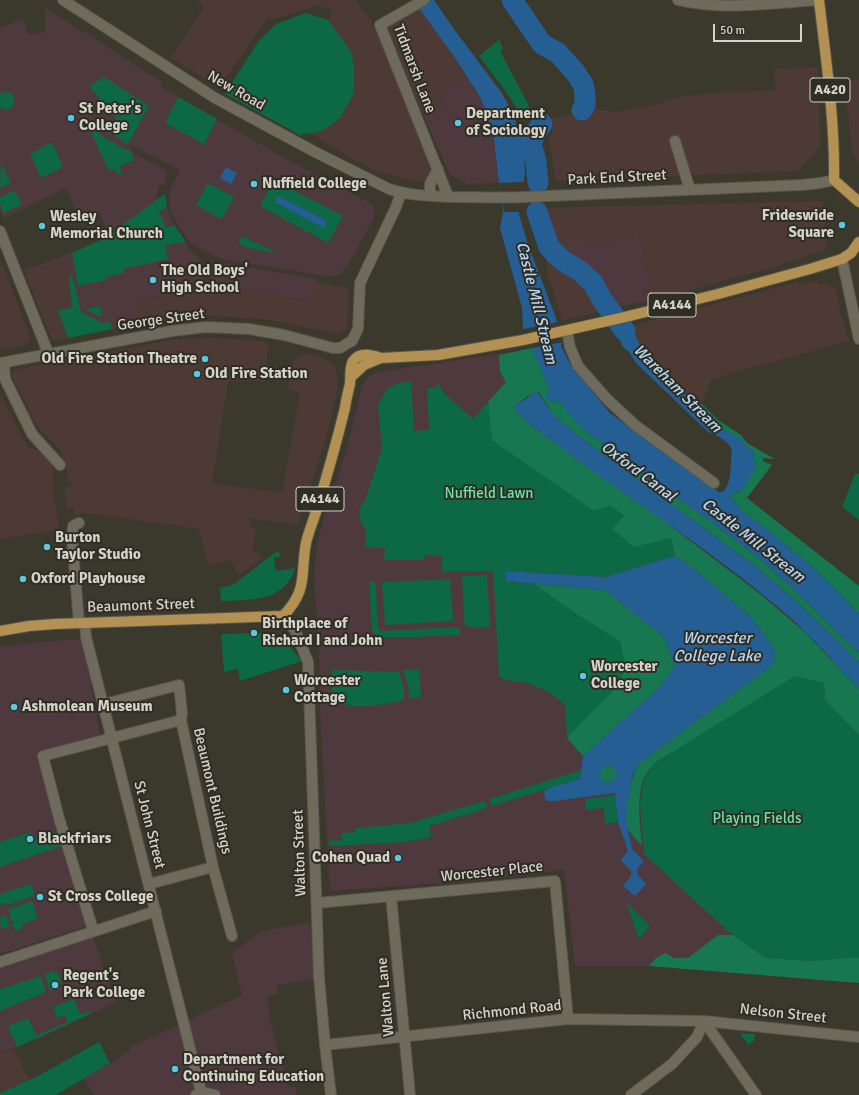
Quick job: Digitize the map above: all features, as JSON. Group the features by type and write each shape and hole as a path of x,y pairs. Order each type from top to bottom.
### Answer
{"main road":[{"name":"A420","path":"819,0 831,103 834,142 834,180"},
{"path":"834,180 859,202"},
{"path":"842,259 851,253 859,242"},
{"name":"A4144","path":"283,616 296,600 303,580 306,542 319,505 340,427 351,377 364,365 382,358 438,355 566,331 696,300 842,259"},
{"name":"Beaumont Street","path":"0,631 29,626 82,623 283,616"}],"street":[{"name":"New Road","path":"64,0 215,98 315,152 389,189 401,193"},
{"path":"678,0 694,4 718,6 745,2 819,0"},
{"name":"Tidmarsh Lane","path":"420,2 380,25 448,196"},
{"path":"675,141 690,190"},
{"path":"430,195 430,184 438,169"},
{"name":"Park End Street","path":"401,193 496,198 802,185 834,180"},
{"name":"George Street","path":"2,363 172,331 206,327 249,330 284,335 332,348 340,348 352,341 358,329 360,284 401,193"},
{"path":"0,231 4,254 49,355"},
{"path":"842,259 859,339"},
{"path":"566,331 570,347 578,366 608,400 635,425 714,483"},
{"path":"2,363 5,379 32,434 60,465"},
{"name":"St John Street","path":"80,523 73,526 72,538 82,623 156,911 186,1034 198,1094"},
{"name":"Walton Street","path":"283,616 295,630 308,662 319,977 324,1045 331,1095"},
{"path":"104,704 178,685 182,706 181,720"},
{"name":"Beaumont Buildings","path":"93,930 59,818 43,756 181,720 214,866 232,936"},
{"path":"149,884 214,866"},
{"name":"Worcester Place","path":"317,903 556,881 568,1019"},
{"name":"Walton Lane","path":"391,896 410,1095"},
{"path":"0,962 93,930 156,911"},
{"name":"Richmond Road","path":"324,1045 568,1019 704,1021"},
{"path":"631,1095 672,1064 697,1037 704,1021"},
{"path":"704,1021 756,1095"},
{"name":"Nelson Street","path":"704,1021 859,1037"},
{"path":"198,1094 215,1095"}],"shaded area":[{"path":"196,0 358,0 357,1 362,9 370,18 437,170 426,182 414,181 377,172 312,134 325,129 350,50 328,20 332,9 317,6 274,19 269,16 219,87 171,58 204,7"},
{"path":"45,8 162,82 161,86 178,97 290,161 372,204 375,216 348,265 339,276 319,275 228,260 216,257 195,246 189,242 170,209 170,190 180,170 129,144 133,153 168,171 164,184 159,186 156,199 165,194 167,208 174,225 191,251 204,263 203,285 138,301 138,316 127,319 128,326 68,338 58,310 72,308 69,274 65,261 25,274 24,270 88,247 108,235 100,213 80,221 66,188 3,219 0,210 0,27 23,19 28,34 45,32"},
{"path":"420,9 453,55 467,78 438,93 443,106 423,114 387,26"},
{"path":"818,67 820,146 798,171 556,181 549,140 553,130 548,120 592,109 618,112 658,104 678,97 726,92 775,90 774,69"},
{"name":"Department of Sociology","path":"467,78 480,97 487,113 494,140 499,183 467,184 450,175 423,114 443,106 438,93"},
{"path":"844,80 859,80 859,164 852,150"},
{"path":"820,201 823,203 827,246 825,250 778,266 646,301 642,289 652,286 639,235 599,245 549,247 562,260 580,271 593,283 609,309 563,321 548,275 538,208"},
{"path":"639,235 652,287 642,289 646,301 609,309 593,283 580,271 562,260 549,247 599,244"},
{"path":"0,261 31,338 27,344 0,350"},
{"path":"65,261 69,274 73,308 58,311 68,338 53,341 25,274"},
{"path":"211,261 317,279 311,302 210,283"},
{"path":"817,280 819,284 825,283 831,287 835,287 841,315 849,341 711,379 702,404 694,404 662,371 640,345 631,326 797,282 803,284"},
{"path":"316,282 348,288 347,329 339,334 271,320 207,315 200,318 128,329 127,319 138,316 138,301 211,283 311,302"},
{"path":"215,338 263,341 268,343 265,381 228,381 212,484 282,492 300,393 290,391 288,386 293,361 300,354 308,354 325,359 334,364 338,378 338,386 327,434 298,525 250,518 249,527 255,528 253,552 259,553 263,558 239,575 230,560 208,566 199,529 96,514 82,513 80,515 76,515 74,513 74,507 66,508 65,487 73,485 70,483 66,465 60,450 37,426 27,410 29,409 11,376 15,370 68,359 73,361 101,353 175,339"},
{"name":"Worcester College","path":"504,353 512,388 525,398 514,407 830,659 859,689 859,983 649,966 575,966 564,870 470,881 330,891 320,712 319,645 314,578 317,544 324,517 347,449 362,385 368,377 377,372"},
{"path":"0,394 28,448 41,452 50,460 53,470 54,501 59,530 0,539"},
{"path":"82,639 91,674 91,686 101,737 41,752 54,818 62,846 90,925 0,954 0,647"},
{"path":"310,922 315,980 277,985 278,993 267,997 271,1024 289,1087 296,1087 297,1095 93,1095 84,1078 130,1051 130,1047 242,995 232,953 261,931"},
{"name":"Regent's Park College","path":"93,937 116,1002 38,1039 2,1053 0,1049 0,968"},
{"path":"0,1049 2,1053 14,1049 29,1080 0,1093"}],"green space":[{"path":"306,13 328,20 350,50 354,65 354,93 340,118 325,129 312,134 304,133 302,136 225,94 258,42 276,24"},
{"path":"499,40 503,49 500,51 532,112 517,109 479,56"},
{"path":"104,77 149,106 128,144 103,129 116,118 89,86"},
{"path":"3,92 11,93 14,96 14,105 9,109 0,107 0,94"},
{"path":"178,97 217,119 204,144 165,123"},
{"path":"92,127 106,139 133,153 132,155 134,160 119,167 122,173 117,175 114,169 109,171 91,132"},
{"path":"52,142 63,167 41,178 30,154"},
{"path":"1,159 2,165 11,183 0,188"},
{"path":"274,180 343,216 328,243 260,206","holes":["278,196 327,221 324,227 275,202"]},
{"path":"208,183 234,197 222,219 196,205"},
{"path":"15,191 22,205 3,213 0,197"},
{"path":"165,194 167,208 159,211 166,228 174,225 186,242 165,245 168,259 123,269 124,273 105,277 106,280 78,286 72,253 101,240"},
{"path":"242,236 279,254 248,248 238,243"},
{"path":"69,274 74,280 81,312 102,323 110,322 112,329 68,338 58,310 72,308"},
{"path":"100,306 102,317 84,309"},
{"path":"532,348 550,389 552,402 559,401 588,433 705,517 760,559 785,581 859,653 859,662 799,604 759,569 572,431 554,416 538,391 525,398 514,407 525,420 540,432 655,514 759,593 805,632 859,689 859,735 825,700 824,683 795,676 653,764 643,780 640,791 639,814 642,846 629,831 626,822 628,796 638,764 772,665 775,656 774,648 750,616 695,570 675,556 671,538 634,547 612,529 624,516 610,505 594,511 492,440 488,402 506,382 500,372 499,355"},
{"name":"Nuffield Lawn","path":"411,381 414,431 429,430 427,388 437,387 437,382 445,394 473,419 506,382 510,411 671,538 675,556 605,577 505,571 506,581 605,590 664,637 583,756 567,738 565,705 550,693 539,687 499,677 493,571 447,571 442,573 442,556 424,555 424,560 384,560 385,548 365,547 366,531 360,520 359,510 365,501 382,448 378,405 386,390 396,384"},
{"path":"694,404 702,404 718,420 741,435 747,443 775,459 763,458 763,461 772,465 747,498 859,586 859,614 810,565 742,511 730,496 733,491 739,492 755,468 753,450 737,441 707,417"},
{"path":"855,474 859,474 859,520 842,507"},
{"path":"279,551 280,557 274,558 276,571 295,568 290,579 283,587 275,593 265,597 221,601 220,588 233,585"},
{"path":"487,575 490,627 466,627 466,622 464,622 462,576"},
{"path":"450,579 453,621 385,625 382,582"},
{"path":"371,581 375,583 376,587 378,628 381,631 459,627 460,635 379,637 373,632 372,628 369,583"},
{"path":"535,584 605,590 664,637 675,666 662,685 583,756 567,738 616,688 626,667 620,641 576,614"},
{"path":"221,634 267,634 286,642 302,661 240,681 238,669 224,672"},
{"path":"419,669 421,697 409,699 408,684 403,670"},
{"path":"333,670 399,672 404,688 404,700 368,706 341,703 332,699 331,674"},
{"name":"Playing Fields","path":"795,675 824,683 825,700 859,735 859,958 813,961 765,958 729,932 644,854 640,803 643,782 653,764"},
{"path":"608,765 614,768 617,774 614,780 608,783 602,780 599,774 602,768"},
{"path":"581,770 580,779 492,806 489,799"},
{"path":"615,795 618,822 605,824 604,808 586,810 585,799"},
{"path":"485,801 487,808 429,826 431,837 405,842 331,846 327,841 342,840 342,833 355,832 355,828 409,823"},
{"name":"Blackfriars","path":"58,831 62,846 0,867 0,842 31,832 34,839"},
{"path":"31,884 35,896 7,905 6,903 0,905 0,894"},
{"path":"32,901 38,918 22,924 23,928 15,931 8,909"},
{"path":"626,902 650,926 639,939"},
{"path":"6,915 10,926 1,929 0,917"},
{"path":"718,935 733,935 765,958 813,961 859,958 859,983 649,966 656,958 665,953 674,958 688,958"},
{"path":"53,971 58,973 61,983 59,987 50,991 45,974"},
{"path":"41,976 46,992 0,1011 0,989"},
{"path":"74,999 80,1014 89,1011 90,1014 17,1047 8,1026 28,1018 36,1035 68,1022 65,1015 57,1018 53,1007"},
{"path":"740,1033 755,1034 754,1041 748,1045"},
{"path":"99,1042 110,1063 56,1095 0,1095 0,1093 38,1076"}],"water":[{"name":"Castle Mill Stream","path":"412,0 434,0 501,92 513,113 524,153 525,173 519,214 528,245 555,315 563,341 561,346 570,364 610,413 719,492 723,492 730,477 731,448 721,438 708,432 636,363 629,352 622,346 618,333 601,311 619,307 634,330 640,345 662,371 714,424 741,439 746,446 753,450 755,468 742,491 733,491 730,496 742,511 810,565 859,614 859,653 785,581 760,559 705,517 588,433 573,419 559,401 552,402 548,400 546,395 550,389 523,329 522,308 500,228 503,212 494,140 487,113 480,97 453,55"},
{"path":"226,167 237,173 231,184 220,178"},
{"path":"278,196 327,221 324,228 275,202"},
{"name":"Oxford Canal","path":"537,391 554,416 572,431 759,569 799,604 859,662 859,689 794,621 762,594 695,543 592,471 525,420 514,407"},
{"name":"Worcester College Lake","path":"675,556 695,570 750,616 774,648 775,656 772,665 638,764 632,776 626,820 632,849 644,861 637,869 638,875 646,884 635,896 623,886 631,876 631,870 621,861 628,850 618,822 615,793 548,801 545,799 544,791 552,787 580,779 583,756 662,685 675,666 664,637 605,590 506,581 505,571 605,577","holes":["609,765 614,768 617,774 614,780 608,783 602,780 599,775 603,767"]}],"pier":[{"path":"524,180 526,180 526,182 522,212 504,212 499,183 524,182"},
{"path":"619,307 632,327 617,331 601,311"},
{"path":"559,322 564,342 532,348 523,329"}],"waterway":[{"name":"Wareham Stream","path":"512,0 542,44 558,53 575,72 583,84 585,105 582,110"},
{"name":"Wareham Stream","path":"512,149 531,143 542,124"},
{"name":"Wareham Stream","path":"531,143 536,162 538,183"},
{"name":"Wareham Stream","path":"537,212 549,247 562,260 580,271 593,283 603,301 625,331"}],"place":[{"name":"St Peter's College","path":"71,118"},
{"name":"Department of Sociology","path":"458,123"},
{"name":"Nuffield College","path":"254,184"},
{"name":"Frideswide Square","path":"842,225"},
{"name":"Wesley Memorial Church","path":"42,226"},
{"name":"The Old Boys' High School","path":"153,280"},
{"name":"Old Fire Station Theatre","path":"205,359"},
{"name":"Old Fire Station","path":"197,374"},
{"name":"Burton Taylor Studio","path":"47,547"},
{"name":"Oxford Playhouse","path":"23,579"},
{"name":"Birthplace of Richard I and John","path":"254,633"},
{"name":"Worcester College","path":"583,676"},
{"name":"Worcester Cottage","path":"286,690"},
{"name":"Ashmolean Museum","path":"14,707"},
{"name":"Blackfriars","path":"30,839"},
{"name":"Cohen Quad","path":"398,858"},
{"name":"St Cross College","path":"40,897"},
{"name":"Regent's Park College","path":"55,985"},
{"name":"Department for Continuing Education","path":"175,1069"}]}
